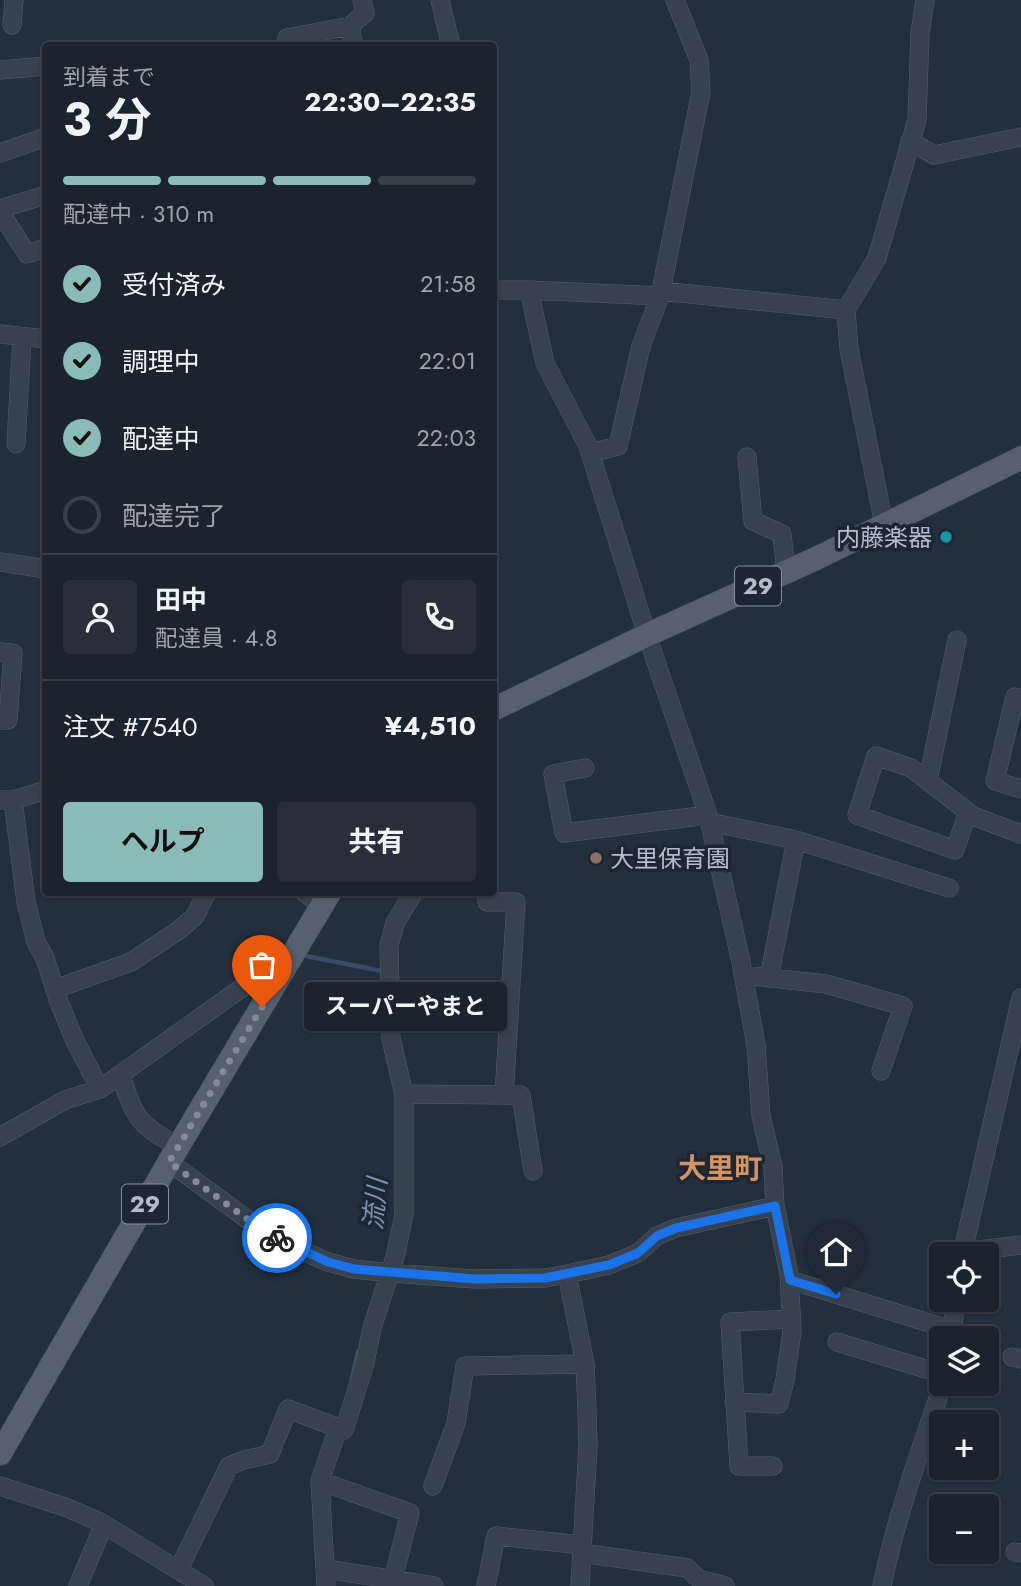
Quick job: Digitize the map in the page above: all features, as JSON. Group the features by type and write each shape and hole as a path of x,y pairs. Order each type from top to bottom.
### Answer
{"main road":[{"name":"29","path":"497,708 647,635 786,573 1021,458"},
{"name":"29","path":"0,1454 295,951 317,898"}],"street":[{"path":"12,25 14,0"},
{"path":"288,42 287,38 350,26 365,13 362,0"},
{"path":"440,0 450,42"},
{"path":"590,453 618,446 641,346 661,294 701,92 699,60 675,0"},
{"path":"884,524 849,349 846,310 877,258 917,120 920,33 925,0"},
{"path":"350,26 353,42"},
{"path":"1,69 42,66"},
{"path":"910,141 934,155 1021,137"},
{"path":"0,153 42,138"},
{"path":"42,196 0,211 27,254 42,249"},
{"path":"497,290 661,294 846,310"},
{"path":"529,290 545,363 590,453 708,818 756,1045 761,1116 773,1167 775,1206 790,1280 791,1318 785,1380 779,1404 734,1402"},
{"path":"0,334 42,340"},
{"path":"16,444 22,337"},
{"path":"747,457 753,521 782,534 786,573"},
{"path":"0,562 42,568"},
{"path":"928,780 957,640"},
{"path":"0,652 13,653 8,720 0,720"},
{"path":"1021,699 1015,697 995,781 1021,789"},
{"path":"968,812 955,850 856,815 876,756 911,768 968,812 1021,834"},
{"path":"585,768 553,774 564,833 708,818 796,840 949,888"},
{"path":"42,791 6,800 36,942 45,958 75,1041 100,1089"},
{"path":"769,978 796,840"},
{"path":"55,989 131,961 179,930 195,916 205,896"},
{"path":"179,1569 229,1466 270,1454 288,1409 344,1430 364,1367 372,1328 391,1273 404,1215 404,1094 391,1039 389,946 395,923 412,896"},
{"path":"487,896 487,902 516,902 505,1095"},
{"path":"0,1137 65,1100 100,1089 121,1076 295,951"},
{"path":"743,975 826,984 903,1006 881,1071"},
{"path":"965,1242 1021,998"},
{"path":"121,1076 139,1121 265,1232 294,1247 354,1269 475,1279 545,1278 609,1265 638,1253 657,1236 676,1228 775,1206"},
{"path":"404,1094 521,1095 533,1171"},
{"path":"999,1248 1021,1245"},
{"path":"567,1274 585,1364 588,1445 580,1586"},
{"path":"790,1280 929,1326"},
{"path":"773,1466 738,1466 730,1322 791,1318"},
{"path":"837,1342 929,1370"},
{"path":"433,1486 456,1423 465,1366 585,1364"},
{"path":"882,1586 891,1539 939,1396"},
{"path":"338,1428 320,1481 326,1578 393,1580 433,1586"},
{"path":"320,1481 410,1513 393,1580"},
{"path":"0,1486 65,1507 104,1524 204,1586"},
{"path":"78,1586 104,1524"},
{"path":"486,1586 496,1536 582,1549 725,1586"}],"waterway":[{"name":"流川","path":"301,955 382,973"},
{"name":"流川","path":"352,1378 358,1352"}],"way so far":[{"path":"262,1007 169,1162 277,1238"}],"place":[{"name":"内藤楽器","path":"946,537"},
{"name":"大里保育園","path":"596,858"},
{"name":"スーパーやまと","path":"262,1007"}],"district":[{"name":"大里町","path":"720,1168"}],"route":[{"path":"277,1238 328,1262 354,1269 475,1279 545,1278 609,1265 638,1253 657,1236 676,1228 775,1206 790,1280 836,1294"}]}
